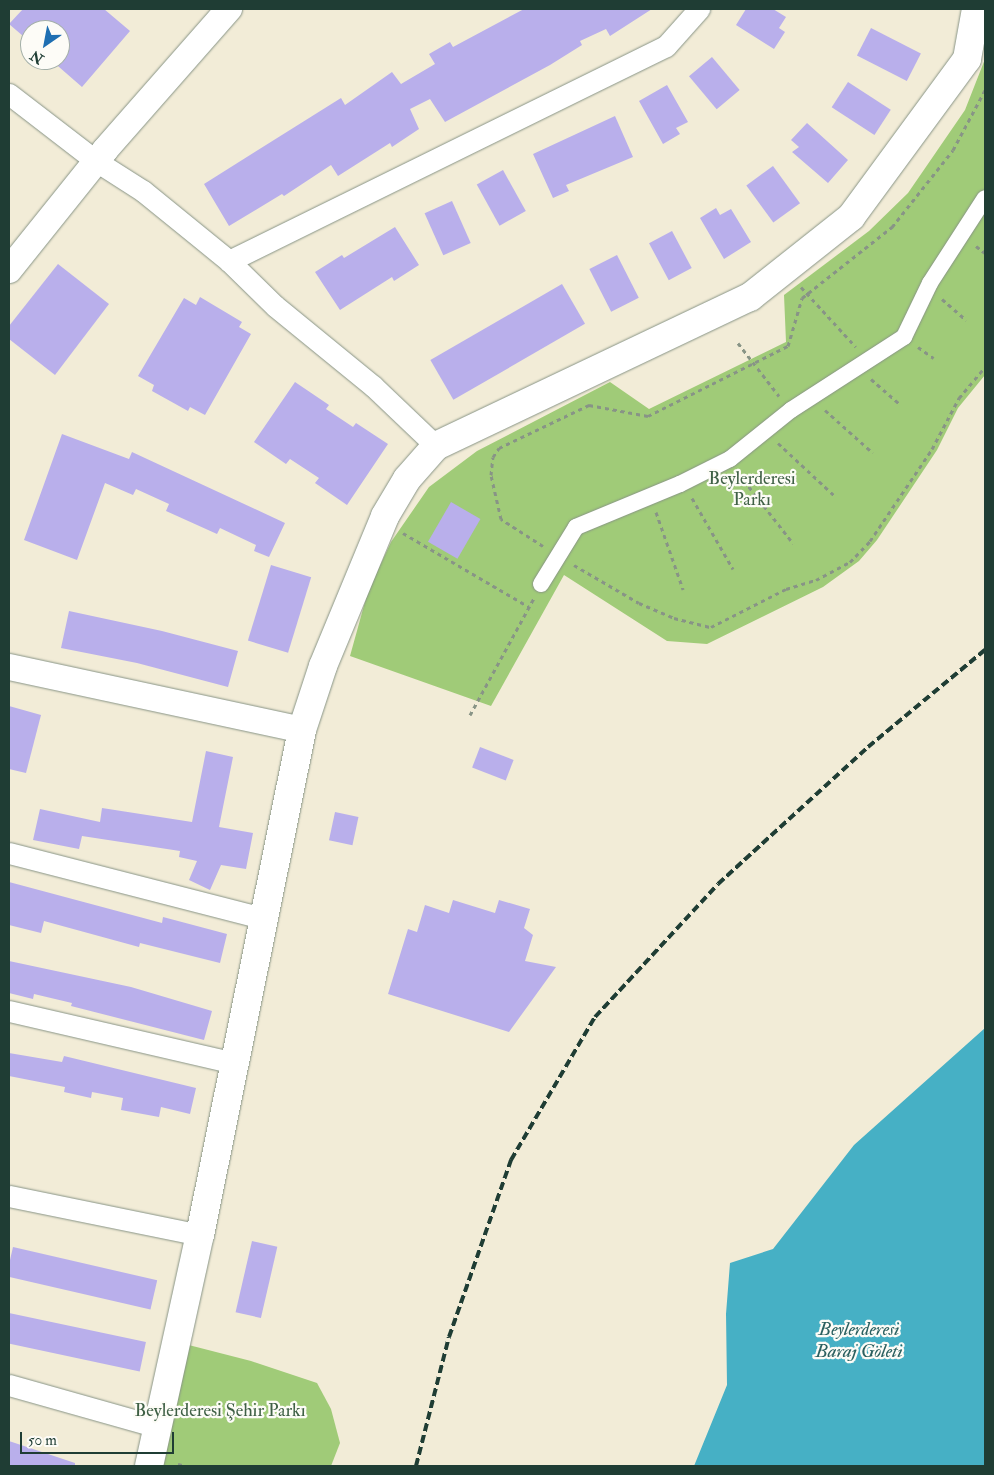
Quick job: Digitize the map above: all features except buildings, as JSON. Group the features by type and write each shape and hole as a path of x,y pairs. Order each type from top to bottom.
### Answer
{"main road":[{"path":"149,1466 200,1235 302,730 324,666 383,522 407,479 436,446 750,297 851,217 966,59 976,9"}],"street":[{"path":"9,270 96,161 229,9"},
{"path":"230,261 666,46 699,9"},
{"path":"9,94 96,161 143,191 230,261 275,306 373,386 436,446"},
{"path":"541,584 576,527 682,483 728,460 791,410 904,337 928,287 985,198"},
{"path":"9,667 302,730"},
{"path":"9,853 263,918"},
{"path":"9,1011 234,1063"},
{"path":"9,1196 200,1235"},
{"path":"9,1385 158,1426"}],"path":[{"path":"780,273 798,284 831,317 862,364 899,403"},
{"path":"928,287 966,320"},
{"path":"738,343 791,410"},
{"path":"810,397 873,453"},
{"path":"764,431 836,497"},
{"path":"728,460 793,543"},
{"path":"682,483 707,521 732,569"},
{"path":"650,496 683,589"},
{"path":"383,522 529,607"},
{"path":"470,714 541,584"},
{"path":"178,1464 186,1466"}],"green space":[{"name":"Beylerderesi Parkı","path":"985,59 985,375 958,408 937,450 877,540 859,561 823,587 707,644 667,641 564,575 491,706 350,656 368,591 391,542 429,487 477,451 610,382 649,409 786,342 784,295 869,231 908,193 965,110"},
{"name":"Beylerderesi Şehir Parkı","path":"177,1342 251,1361 317,1383 331,1409 340,1443 331,1466 149,1466"}],"water":[{"name":"Beylerderesi Baraj Göleti","path":"985,1028 985,1466 694,1466 727,1385 726,1314 730,1263 773,1249 854,1145"}],"railway":[{"path":"416,1466 449,1337 511,1160 595,1017 718,884 868,747 985,650"}]}
